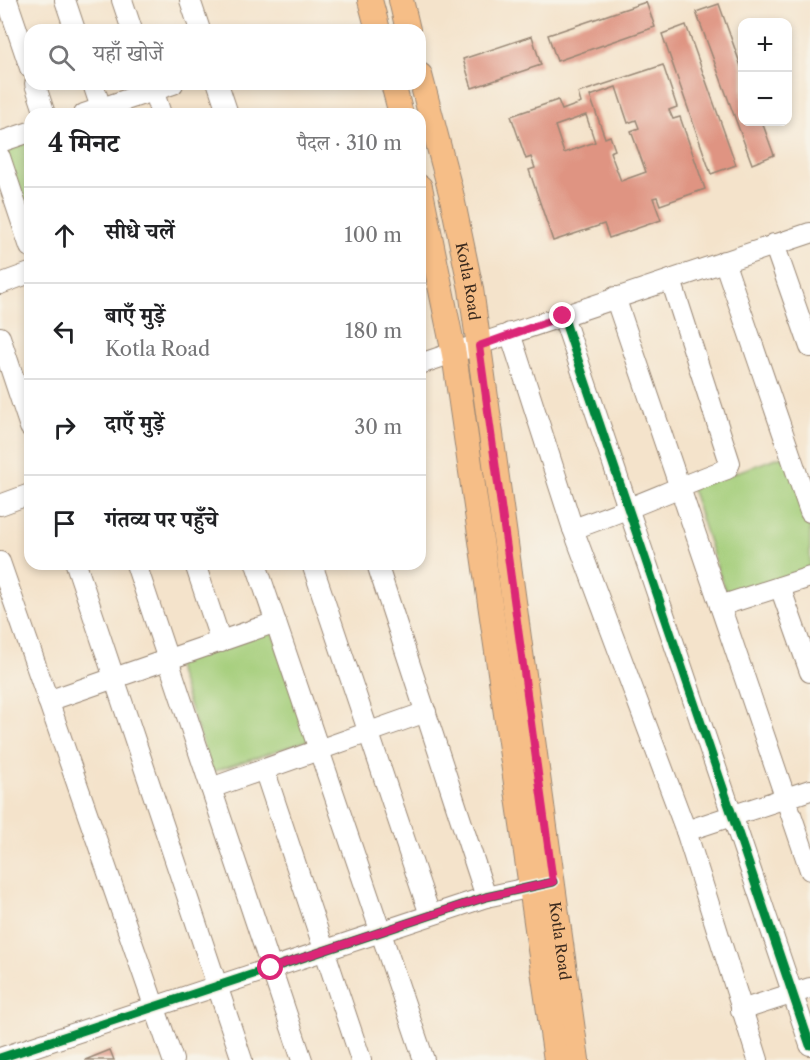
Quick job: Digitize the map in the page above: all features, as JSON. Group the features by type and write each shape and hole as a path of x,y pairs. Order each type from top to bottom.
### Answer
{"main road":[{"path":"370,0 376,24"},
{"path":"400,0 406,24"},
{"path":"395,90 399,108"},
{"name":"Kotla Road","path":"424,90 451,193 479,346 543,885 556,1060"},
{"name":"Kotla Road","path":"426,216 454,354 543,885 577,1060"}],"street":[{"path":"7,0 24,50"},
{"path":"64,0 73,24"},
{"path":"122,0 130,24"},
{"path":"190,0 198,24"},
{"path":"37,90 43,108"},
{"path":"94,90 96,108"},
{"path":"105,108 147,90"},
{"path":"153,90 159,108"},
{"path":"220,90 226,108"},
{"path":"0,142 24,134"},
{"path":"0,157 24,229"},
{"path":"426,362 810,233"},
{"path":"774,244 810,347"},
{"path":"724,261 810,512"},
{"path":"0,284 24,275"},
{"path":"573,529 629,510 678,487 727,469 731,460 671,280"},
{"path":"615,297 810,870"},
{"path":"563,316 730,817 802,991 810,1046"},
{"path":"510,333 573,529 686,831 758,1060"},
{"path":"0,337 24,409"},
{"path":"0,504 24,496"},
{"path":"0,562 7,603 48,701 173,1060"},
{"path":"78,570 242,1060"},
{"path":"138,570 302,1060"},
{"path":"197,570 221,642"},
{"path":"258,570 424,1060"},
{"path":"314,570 430,915"},
{"path":"379,570 486,897"},
{"path":"720,606 810,577"},
{"path":"780,587 810,672"},
{"path":"48,701 276,622"},
{"path":"211,788 426,712"},
{"path":"264,769 361,1060"},
{"path":"686,831 810,790"},
{"path":"0,1058 486,897 543,885"},
{"path":"741,1010 802,991"}],"green space":[{"path":"24,142 24,215 2,150"},
{"path":"788,454 810,521 810,569 727,597 691,488"},
{"path":"272,629 309,740 212,772 175,663"}],"building":[{"path":"646,2 655,27 557,61 548,35"},
{"path":"719,4 738,58 738,126 696,12"},
{"path":"686,25 736,165 711,174 662,34"},
{"path":"532,36 541,65 472,88 463,59"},
{"path":"663,65 677,107 669,110 673,119 680,117 705,189 660,205 657,197 653,198 661,220 609,238 604,224 553,241 529,170 535,168 531,157 526,159 511,116 558,100 562,110 581,103 578,93","holes":["616,87 628,123 636,120 639,128 631,131 646,172 621,181 610,152 615,150 610,136 605,138 590,96","586,115 595,142 564,153 555,126"]},
{"path":"738,126 763,126 774,155 752,164"},
{"path":"110,1050 114,1060 85,1060"}],"cycle path":[{"path":"563,316 810,1045"},
{"path":"0,1058 486,897 553,882"}],"route":[{"path":"271,968 486,897 553,882 479,346 510,333 563,316"}]}
